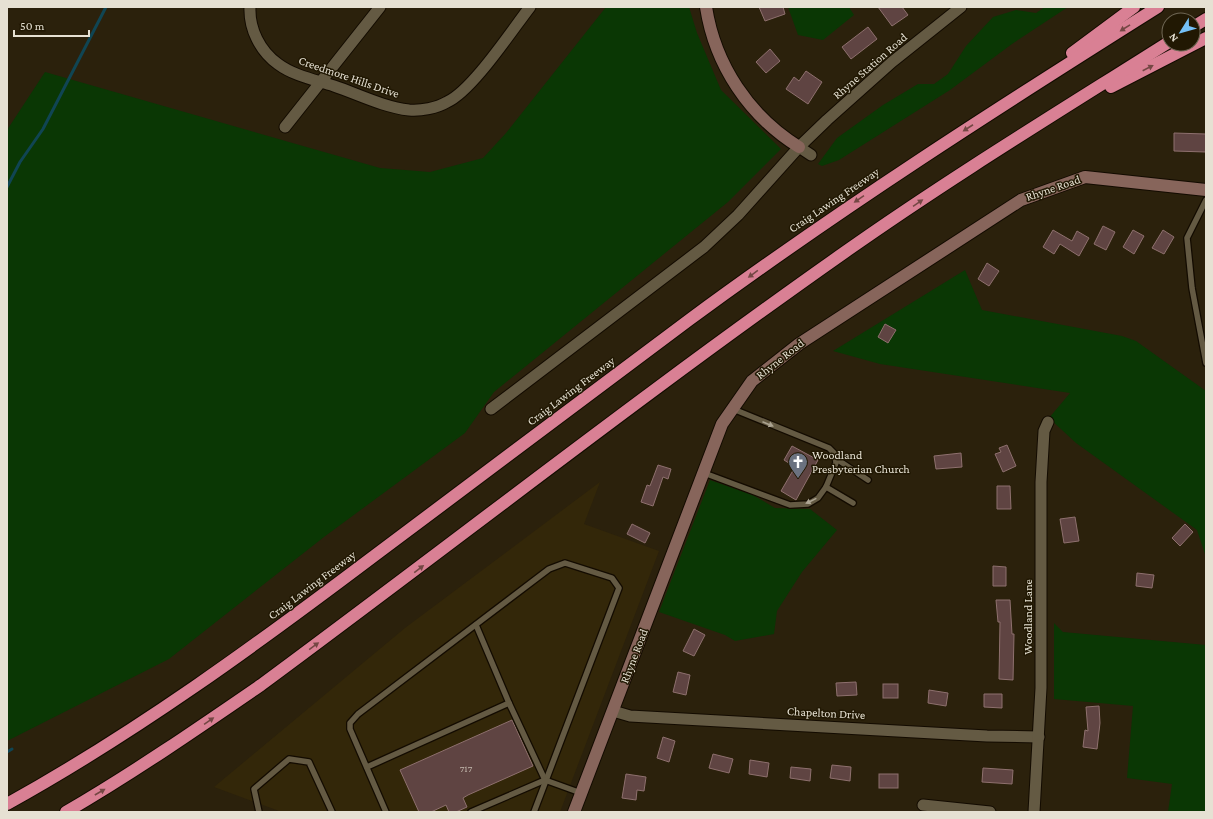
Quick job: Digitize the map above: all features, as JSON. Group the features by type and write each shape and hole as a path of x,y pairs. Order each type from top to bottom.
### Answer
{"highway":[{"path":"988,114 1134,7"},
{"name":"Craig Lawing Freeway","path":"7,804 92,755 229,664 760,269 861,198 988,114 1158,7"},
{"path":"1039,124 1206,38"},
{"path":"66,812 172,746 261,685 776,301 849,249 1039,124 1161,47"}],"street":[{"name":"Creedmore Hills Drive","path":"250,7 252,29 268,56 279,65 295,74 393,107 410,110 427,109 447,103 460,94 488,62 530,7"},
{"path":"285,127 380,7"},
{"path":"706,7 714,40 736,85 764,120 811,155"},
{"name":"Rhyne Station Road","path":"491,409 704,247 738,215 799,147 892,62 961,7"},
{"name":"Rhyne Road","path":"574,812 722,424 752,381 799,344 1020,200 1085,177 1206,190"},
{"name":"Woodland Lane","path":"1034,812 1041,680 1042,482 1044,431 1048,422"},
{"name":"Chapelton Drive","path":"613,711 630,716 987,736 1039,737"},
{"path":"922,804 990,812"}],"lane":[{"path":"1206,200 1187,238 1192,288 1206,363"},
{"path":"703,473 790,506 808,504 818,498 826,487 834,469 835,458 835,454 829,448 732,409"},
{"path":"835,458 868,480"},
{"path":"826,487 853,503"},
{"path":"386,812 350,729 350,723 358,714 556,565 565,563 612,578 617,582 620,588 545,780 534,812"},
{"path":"476,625 508,703 545,780"},
{"path":"367,767 508,703"},
{"path":"258,812 254,789 289,759 309,762 332,812"},
{"path":"471,812 545,780 581,793"}],"shaded area":[{"path":"600,482 584,524 659,551 560,812 282,812 214,787 405,628"}],"green space":[{"path":"606,7 689,7 697,33 721,90 781,149 728,202 494,392 465,433 324,537 169,659 7,741 7,130 45,72 380,168 430,172 483,158 506,133"},
{"path":"788,7 849,7 854,15 823,40 798,35"},
{"path":"1045,7 1068,7 1012,44 950,90 839,160 822,166 818,164 837,138 883,105 918,84 934,84 948,74 966,46 993,17 1016,10 1036,13"},
{"path":"965,270 982,310 1122,336 1136,341 1206,391 1206,557 1197,530 1076,443 1049,418 1070,393 880,364 833,351"},
{"path":"710,480 753,495 775,508 810,509 837,530 802,572 777,611 774,634 735,641 725,635 659,612"},
{"path":"1054,623 1063,632 1206,645 1206,812 1168,812 1172,784 1127,778 1133,706 1054,699"}],"building":[{"path":"759,7 783,7 785,14 765,21"},
{"path":"878,7 902,7 908,15 892,26"},
{"path":"868,27 877,39 851,59 842,47"},
{"path":"770,49 780,61 766,73 756,62"},
{"path":"806,71 822,82 808,104 786,89 794,77 799,81"},
{"path":"1174,133 1206,134 1206,152 1174,151"},
{"path":"1103,226 1115,232 1106,250 1094,244"},
{"path":"1053,230 1072,241 1077,231 1089,238 1079,256 1060,244 1054,254 1043,247"},
{"path":"1133,230 1144,236 1134,254 1123,247"},
{"path":"1163,230 1174,237 1164,254 1152,248"},
{"path":"987,263 999,271 989,286 978,279"},
{"path":"885,324 896,330 888,343 878,337"},
{"path":"1007,445 1016,466 1003,472 995,454 1001,452 999,448"},
{"name":"Woodland Presbyterian Church","path":"792,446 818,460 796,500 781,491 795,467 784,460"},
{"path":"961,453 962,467 936,469 934,456"},
{"path":"658,465 671,469 668,479 663,477 653,506 641,502 647,485 650,486"},
{"path":"997,486 1010,486 1011,509 997,509"},
{"path":"1075,517 1079,541 1064,543 1060,519"},
{"path":"632,524 650,533 645,543 627,534"},
{"path":"1185,524 1193,532 1180,546 1172,538"},
{"path":"993,566 1006,567 1006,586 993,586"},
{"path":"1137,573 1154,575 1152,588 1136,586"},
{"path":"996,600 1010,600 1012,634 1014,634 1013,680 999,679 1000,622 998,622"},
{"path":"694,629 705,635 694,656 683,651"},
{"path":"678,672 690,675 686,695 673,692"},
{"path":"856,682 857,695 837,696 836,683"},
{"path":"883,684 898,684 898,698 883,698"},
{"path":"929,690 948,693 946,706 928,703"},
{"path":"984,694 1002,694 1002,708 984,707"},
{"path":"1099,706 1100,723 1097,749 1083,747 1085,730 1088,731 1086,707"},
{"path":"512,720 533,766 468,795 463,798 467,807 456,812 449,812 446,805 431,812 419,812 400,770"},
{"path":"663,737 675,741 669,762 657,758"},
{"path":"713,754 733,759 729,773 709,768"},
{"path":"750,760 769,763 767,777 749,774"},
{"path":"832,765 851,767 850,781 830,778"},
{"path":"791,767 811,769 810,781 790,778"},
{"path":"983,768 1013,770 1012,784 982,782"},
{"path":"626,774 646,777 644,791 637,790 636,800 622,798"},
{"path":"879,774 898,774 898,788 879,788"}],"waterway":[{"path":"7,187 20,162 43,129 106,7"},
{"path":"7,752 12,749"}],"place":[{"name":"Woodland Presbyterian Church","path":"798,479"}]}
